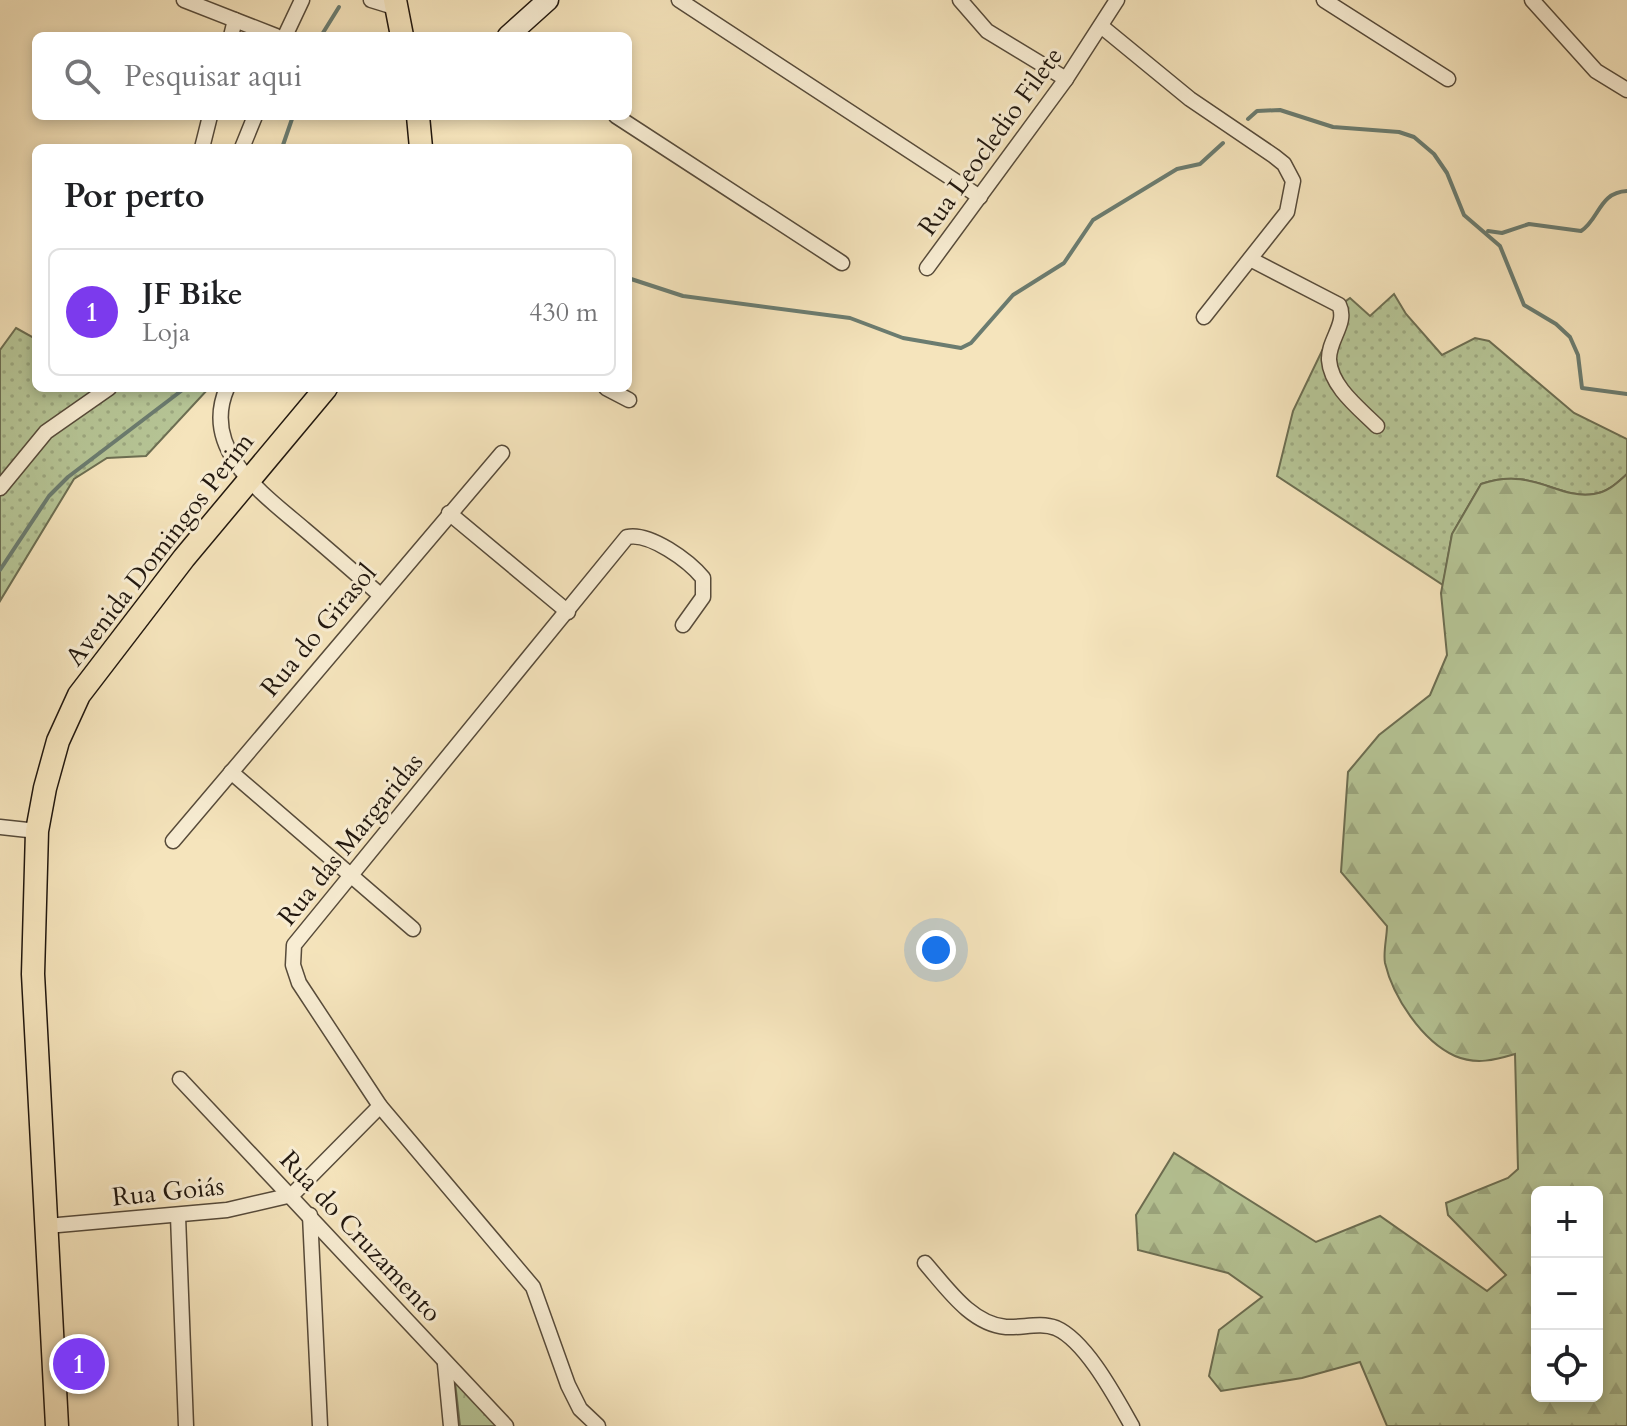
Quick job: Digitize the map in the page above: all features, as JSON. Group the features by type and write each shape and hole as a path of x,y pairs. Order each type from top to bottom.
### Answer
{"main road":[{"path":"396,4 401,32"},
{"path":"418,120 421,144"},
{"name":"Avenida Domingos Perim","path":"57,1426 33,974 37,831 58,741 79,695 123,634 323,392"}],"street":[{"path":"184,0 266,32"},
{"path":"287,32 302,0"},
{"path":"371,0 396,4"},
{"path":"512,32 548,0"},
{"path":"679,0 980,197"},
{"path":"960,0 987,31 1066,79"},
{"name":"Rua Leocledio Filete","path":"927,268 1066,79 1117,0"},
{"path":"1324,0 1448,79"},
{"path":"1535,2 1596,71 1627,90"},
{"path":"232,32 235,20"},
{"path":"1101,26 1190,99 1284,164 1293,181 1294,190 1279,224 1204,317"},
{"path":"203,144 209,120"},
{"path":"244,144 253,120"},
{"path":"622,120 842,263"},
{"path":"1252,260 1339,305 1342,317 1329,353 1332,371 1349,399 1377,426"},
{"path":"0,488 46,432 103,392"},
{"path":"226,392 221,409 222,427 230,453 247,481 379,594"},
{"path":"614,392 629,400"},
{"name":"Rua do Girasol","path":"173,841 379,594 502,453"},
{"path":"449,513 568,612"},
{"name":"Rua das Margaridas","path":"598,1426 580,1409 568,1385 533,1287 380,1106 316,1011 293,965 294,945 303,929 351,876 631,535 656,544 689,564 703,578 703,597 683,625"},
{"path":"231,772 413,929"},
{"path":"0,827 37,831"},
{"name":"Rua do Cruzamento","path":"180,1079 506,1426"},
{"path":"292,1195 380,1106"},
{"name":"Rua Goiás","path":"47,1226 178,1216 248,1206 292,1195"},
{"path":"310,1215 320,1426"},
{"path":"178,1216 186,1426"},
{"path":"925,1263 982,1321 1009,1327 1053,1327 1065,1333 1096,1368 1132,1426"},
{"path":"445,1364 451,1426"}],"green space":[{"path":"1394,294 1406,314 1442,355 1475,338 1489,341 1574,413 1627,439 1627,474 1599,493 1581,495 1515,479 1481,484 1452,534 1443,585 1277,476 1293,411 1346,301 1350,298 1370,316"},
{"path":"16,328 32,337 32,392 205,392 146,456 107,458 74,479 0,601 0,350"},
{"path":"1627,474 1627,1426 1387,1426 1360,1362 1302,1378 1221,1391 1209,1376 1219,1330 1262,1297 1228,1273 1138,1250 1136,1215 1174,1153 1316,1242 1380,1216 1487,1291 1506,1275 1448,1215 1446,1203 1508,1178 1518,1169 1515,1054 1478,1061 1455,1056 1420,1029 1402,1003 1385,963 1387,926 1341,872 1348,772 1379,735 1430,695 1447,655 1441,593 1452,534 1481,484 1515,479 1581,495 1608,489"},
{"path":"455,1382 499,1426 460,1426"}],"waterway":[{"path":"323,32 339,7"},
{"path":"1248,119 1257,111 1280,110 1333,127 1399,132 1414,137 1434,154 1447,173 1464,215 1500,246 1524,305 1556,324 1570,337 1578,355 1582,388 1627,394"},
{"path":"283,144 292,120"},
{"path":"632,279 683,296 850,318 903,338 961,348 971,343 1013,295 1064,263 1093,220 1177,169 1200,164 1223,143"},
{"path":"1488,231 1502,233 1529,224 1581,231 1605,201 1627,191"},
{"path":"0,570 49,496 68,477 180,392"}],"place":[{"name":"JF Bike","path":"79,1364"}]}
